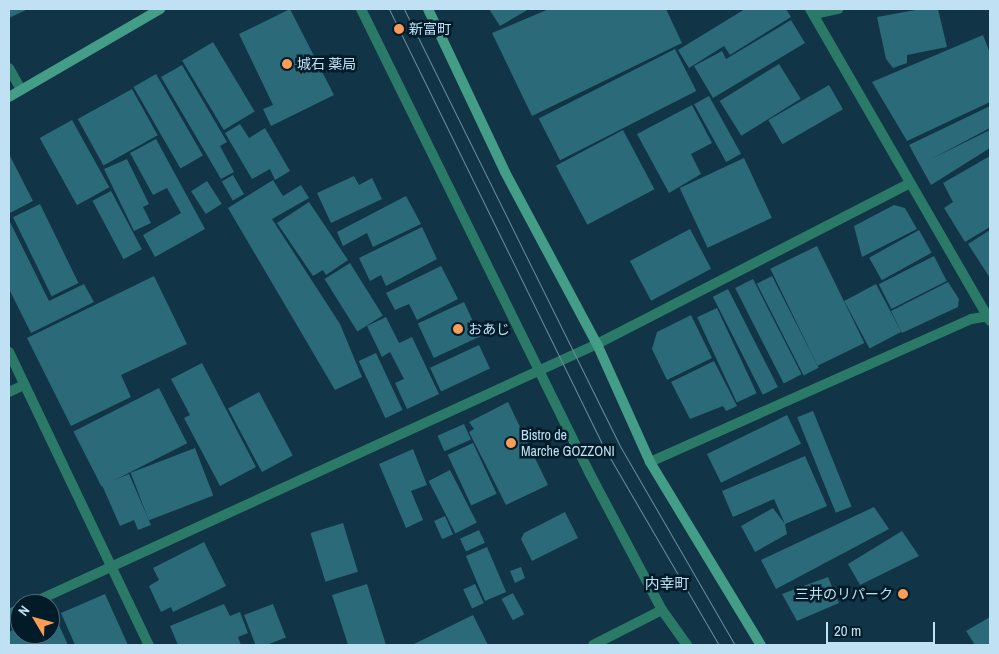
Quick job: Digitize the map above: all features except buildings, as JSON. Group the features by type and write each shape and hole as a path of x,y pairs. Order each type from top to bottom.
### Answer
{"street":[{"path":"9,97 160,9"},
{"path":"361,9 539,371 662,610 687,645"},
{"path":"428,9 505,172 597,344 650,462 762,645"},
{"path":"650,462 971,320 990,318 908,184 812,11 838,9"},
{"path":"9,68 21,90"},
{"path":"51,594 597,344 908,184"},
{"path":"9,352 149,645"},
{"path":"9,392 24,385"},
{"path":"593,645 662,610"}],"tram line":[{"path":"389,9 606,451 719,645"},
{"path":"404,9 620,446 735,645"}],"place":[{"name":"新富町","path":"399,29"},
{"name":"城石 薬局","path":"287,64"},
{"name":"おあじ","path":"458,329"},
{"name":"Bistro de Marche GOZZONI","path":"511,443"},
{"name":"三井のリパーク","path":"903,594"}],"district":[{"name":"内幸町","path":"667,584"}]}
